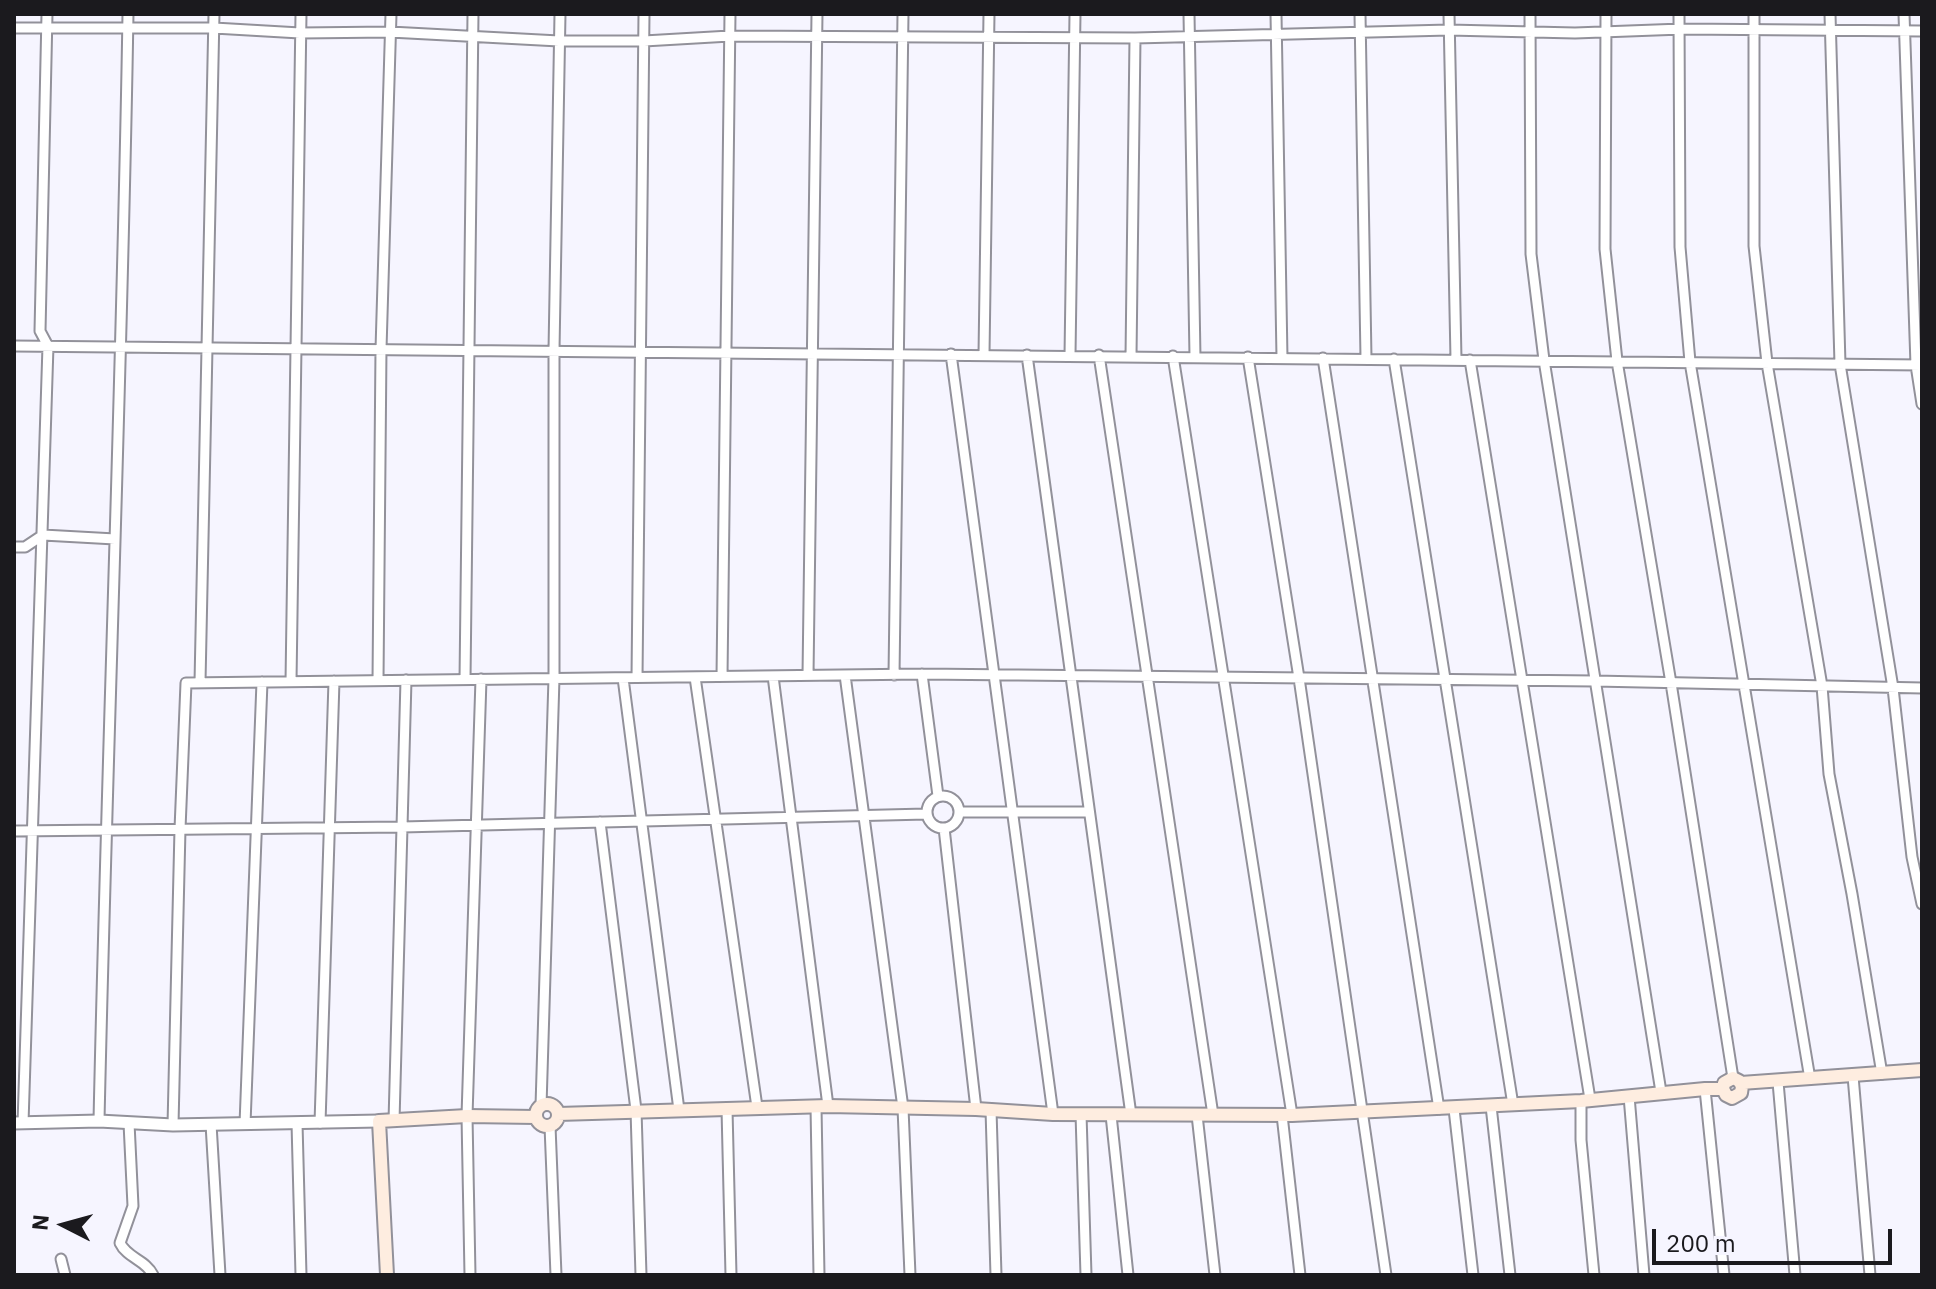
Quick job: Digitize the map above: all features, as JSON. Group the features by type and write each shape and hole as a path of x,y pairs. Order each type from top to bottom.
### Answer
{"main road":[{"path":"558,1114 822,1106 1111,1115 1363,1113 1723,1089 1727,1080 1778,1082 1922,1070"},
{"path":"387,1275 379,1121 538,1111 554,1106 558,1114 556,1121 550,1126 539,1124 538,1111"}],"street":[{"path":"47,14 40,331 48,346 33,831 18,1123 99,1121 173,1125 379,1121"},
{"path":"99,1121 105,830 122,347 128,14"},
{"path":"200,682 214,14"},
{"path":"291,681 301,14"},
{"path":"378,680 381,349 391,14"},
{"path":"465,679 473,14"},
{"path":"538,1111 554,678 554,350 560,14"},
{"path":"637,677 644,14"},
{"path":"722,676 730,14"},
{"path":"808,675 817,14"},
{"path":"894,675 903,14"},
{"path":"984,354 989,14"},
{"path":"1070,355 1075,14"},
{"path":"1189,14 1195,357"},
{"path":"1276,14 1282,358"},
{"path":"1360,14 1366,358"},
{"path":"1449,14 1456,359"},
{"path":"1530,14 1531,254 1544,360 1661,1092"},
{"path":"1606,14 1605,249 1617,361 1737,1081"},
{"path":"1679,14 1680,247 1690,362 1810,1079"},
{"path":"1754,14 1754,246 1767,363 1822,686 1829,774 1882,1074"},
{"path":"1830,14 1840,364 1893,688 1912,857 1922,904"},
{"path":"1904,14 1922,404"},
{"path":"14,28 390,32 559,41 644,41 730,36 1135,38 1449,30 1575,33 1679,29 1922,31"},
{"path":"1131,356 1135,38"},
{"path":"14,346 1919,365"},
{"path":"951,354 1053,1114"},
{"path":"1027,355 1131,1115"},
{"path":"1099,355 1213,1115"},
{"path":"1173,356 1224,678 1287,1115 1300,1275"},
{"path":"1248,357 1299,678 1386,1275"},
{"path":"1323,358 1439,1109"},
{"path":"1394,359 1513,1105"},
{"path":"1470,360 1586,1100 1581,1140 1594,1275"},
{"path":"14,547 25,547 43,535 115,539"},
{"path":"922,674 938,796"},
{"path":"173,1125 186,683 922,674 1595,681 1922,688"},
{"path":"845,675 903,1108 910,1275"},
{"path":"773,676 822,1106 819,1275"},
{"path":"695,677 757,1107"},
{"path":"623,678 679,1110"},
{"path":"470,1275 467,1116 481,679"},
{"path":"394,1121 406,680"},
{"path":"320,1123 334,681"},
{"path":"245,1124 262,682"},
{"path":"938,796 950,797 959,812 954,823 944,828 932,825 926,814 929,803 938,796"},
{"path":"959,812 1089,812"},
{"path":"14,831 402,827 926,814"},
{"path":"600,822 636,1110 641,1275"},
{"path":"944,828 976,1109"},
{"path":"1853,1076 1870,1275"},
{"path":"1778,1082 1795,1275"},
{"path":"1705,1089 1724,1275"},
{"path":"1629,1096 1644,1275"},
{"path":"1491,1106 1510,1275"},
{"path":"727,1109 731,1275"},
{"path":"1454,1109 1473,1275"},
{"path":"991,1110 996,1275"},
{"path":"1081,1114 1086,1275"},
{"path":"1111,1115 1128,1275"},
{"path":"1197,1115 1215,1275"},
{"path":"129,1123 133,1206 120,1243 123,1249 149,1267 153,1275"},
{"path":"297,1123 301,1275"},
{"path":"211,1124 220,1275"},
{"path":"550,1126 556,1275"},
{"path":"61,1259 65,1275"}]}
